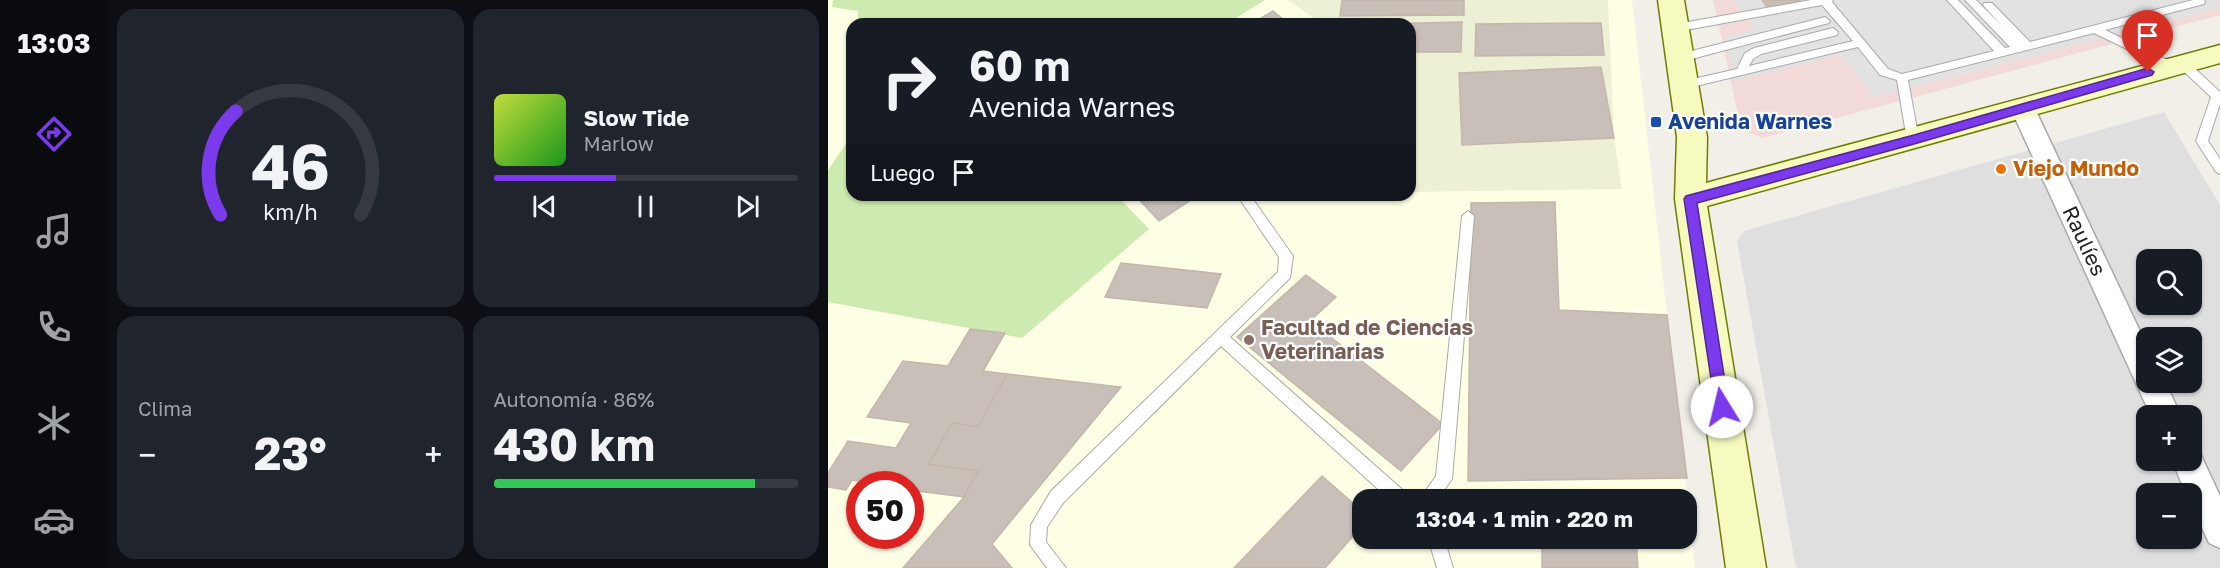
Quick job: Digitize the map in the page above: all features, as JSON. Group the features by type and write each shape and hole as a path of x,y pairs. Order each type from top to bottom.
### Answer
{"main road":[{"path":"1671,0 1692,137 1690,199 1746,568"},
{"path":"1690,199 1914,140 2022,107 2220,54"}],"street":[{"name":"Raulíes","path":"2022,107 2136,353"},
{"path":"2192,471 2220,532"}],"lane":[{"path":"1676,28 1826,0 1884,72 1902,78 2200,2 2198,0"},
{"path":"1952,0 2002,52"},
{"path":"1970,0 2023,47"},
{"path":"1983,0 2023,47"},
{"path":"1682,71 1825,21"},
{"path":"2095,28 2176,65 2217,96 2202,141 2220,169"},
{"path":"1741,71 1749,56 1758,51 1833,32"},
{"path":"1682,71 1741,71 1861,43"},
{"path":"1902,78 1914,140"},
{"path":"1058,568 1038,545 1038,525 1057,497 1285,274 1286,256 1247,201"},
{"path":"1436,489 1444,479 1468,216"},
{"path":"1221,337 1390,489"},
{"path":"1439,549 1445,568"}],"shaded area":[{"name":"Facultad de Ciencias Veterinarias","path":"828,0 1632,0 1686,489 1352,489 1352,549 1693,549 1695,568 828,568"},
{"path":"1288,0 1608,0 1614,138 1622,189 1416,192 1416,18 1314,18"},
{"path":"1713,0 2220,0 2220,15 1762,138 1741,129"},
{"path":"1734,0 1762,0 1768,8 1801,0 2218,0 2220,8 1874,97 1840,55 1734,81 1725,37 1755,29"},
{"path":"2164,112 2220,205 2220,568 1796,568 1737,241 1744,231"}],"green space":[{"path":"833,0 1265,0 1236,18 858,18 858,11 832,7"},
{"path":"846,144 846,201 1122,201 1149,229 1022,338 828,302 828,170"}],"building":[{"path":"1342,0 1464,0 1464,15 1340,16"},
{"path":"1762,0 1801,0 1768,8"},
{"path":"1273,11 1282,18 1261,18"},
{"path":"1462,22 1461,52 1416,52 1416,23"},
{"path":"1601,23 1604,55 1475,56 1476,24"},
{"path":"1601,67 1614,138 1462,145 1459,73"},
{"path":"1141,201 1189,201 1159,221"},
{"path":"1555,202 1559,310 1667,315 1687,478 1468,481 1471,203"},
{"path":"1121,263 1221,274 1207,308 1105,297"},
{"path":"1306,275 1336,297 1310,321 1443,424 1401,471 1237,337"},
{"path":"970,329 1005,333 983,371 1007,374 978,427 952,423 929,464 978,471 964,497 924,492 924,471 846,471 846,490 828,487 828,473 848,441 896,448 911,423 867,417 903,361 948,366"},
{"path":"1007,374 1121,387 992,544 1012,568 903,568 919,549 924,549 924,544 964,497 978,471 929,464 952,423 978,427"},
{"path":"1322,476 1352,502 1352,537 1325,568 1234,568"},
{"path":"1542,549 1637,549 1638,568 1542,568"}],"place":[{"name":"Avenida Warnes","path":"1656,122"},
{"name":"Viejo Mundo","path":"2001,169"},
{"name":"Facultad de Ciencias Veterinarias","path":"1249,340"}],"route":[{"path":"1722,407 1690,199 1914,140 2148,72"}]}
